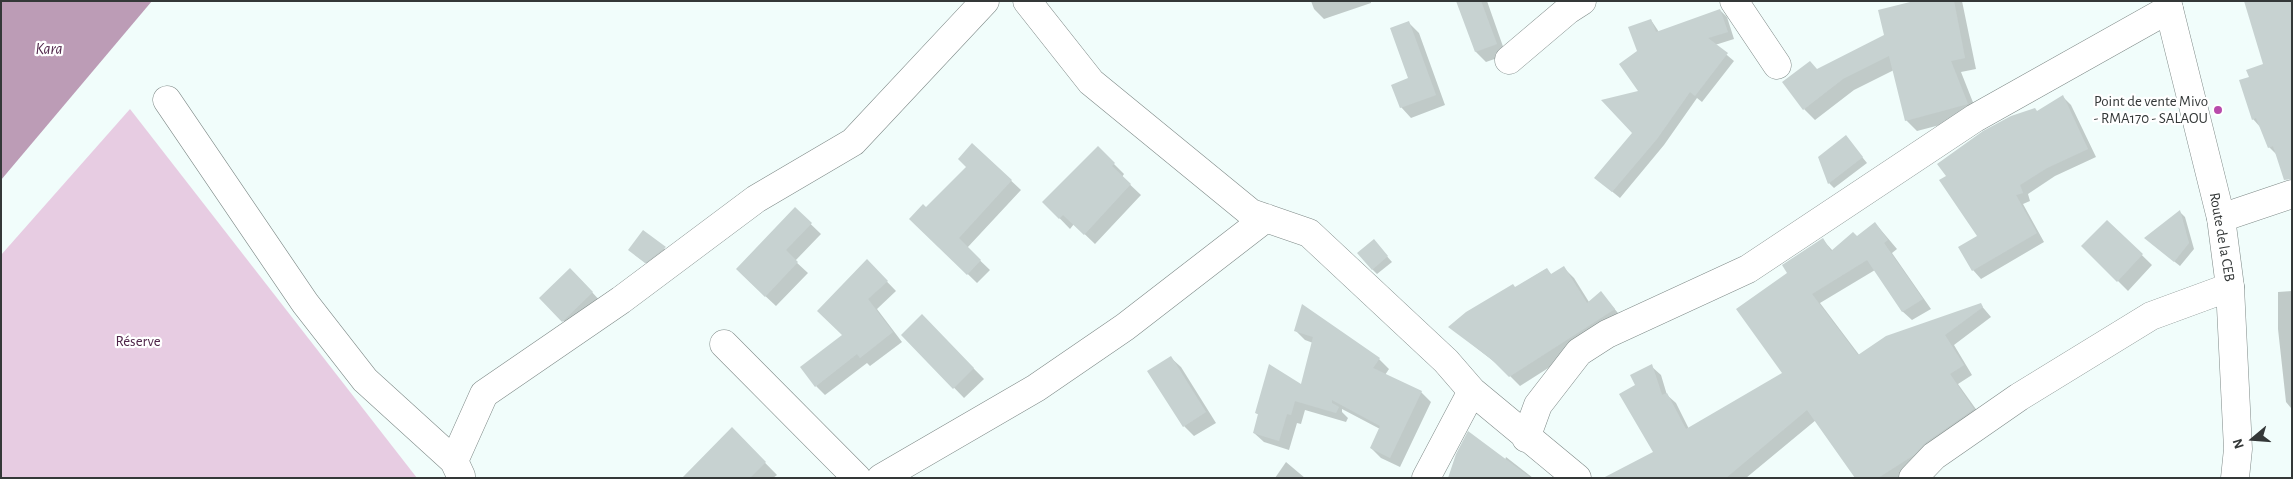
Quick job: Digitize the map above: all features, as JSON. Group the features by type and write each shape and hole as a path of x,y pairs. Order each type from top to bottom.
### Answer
{"street":[{"path":"167,100 305,304 365,380 458,469 484,394 621,300 756,199 853,142 986,1"},
{"path":"1027,1 1091,82 1251,213 1309,233 1446,361 1472,391 1526,438 1577,478"},
{"path":"1509,60 1568,10 1582,1"},
{"path":"1734,1 1777,65"},
{"path":"1526,438 1538,405 1579,352 1607,334 1748,269 1975,118 2168,5"},
{"name":"Route de la CEB","path":"2168,5 2221,218 2230,287 2238,449 2235,478"},
{"path":"2221,218 2292,194"},
{"path":"882,478 1036,388 1125,327 1266,218"},
{"path":"1914,478 1934,456 2019,397 2151,316 2230,287"},
{"path":"724,344 856,478"},
{"path":"1426,478 1472,391"}],"green space":[{"name":"Réserve","path":"130,109 417,478 1,478 1,255"}],"water":[{"name":"Kara","path":"1,1 152,1 1,180"}],"building":[{"path":"1456,1 1481,1 1497,44 1475,52"},
{"path":"1914,1 1954,1 1965,58 1951,61 1968,104 1905,121 1889,56 1843,79 1803,110 1782,82 1810,61 1817,69 1884,35 1878,10"},
{"path":"2244,1 2292,1 2292,179 2284,180 2273,146 2268,148 2256,118 2252,120 2239,80 2249,77 2246,70 2263,64"},
{"path":"1720,9 1728,32 1708,38 1728,53 1695,96 1690,92 1657,139 1612,192 1594,178 1632,133 1601,100 1638,91 1619,64 1637,51 1628,27 1651,19 1656,32"},
{"path":"1409,21 1436,95 1400,108 1391,85 1408,78 1390,28"},
{"path":"2063,95 2088,149 2047,168 2020,185 2023,193 2016,195 2037,233 1972,271 1958,247 1977,236 1939,180 1946,176 1937,164 1983,131 2011,116 2035,108 2037,111"},
{"path":"1846,135 1863,157 1828,184 1818,157"},
{"path":"972,143 1012,180 959,238 981,260 967,275 909,219 923,204 926,207 966,167 958,159"},
{"path":"1098,146 1115,163 1112,166 1131,184 1084,235 1063,215 1059,219 1042,202"},
{"path":"795,207 812,223 786,250 798,262 765,297 736,269"},
{"path":"2180,210 2189,243 2174,262 2144,238"},
{"path":"2107,220 2143,254 2117,282 2081,246"},
{"path":"1875,222 1888,240 1884,243 1923,299 1902,312 1867,260 1812,294 1858,355 1886,336 1981,303 1983,307 1945,335 1964,365 1950,374 1974,409 1925,443 1914,455 1878,478 1855,478 1807,410 1726,478 1603,478 1653,452 1619,394 1635,385 1630,375 1652,364 1662,395 1667,393 1686,429 1782,373 1736,309 1787,273 1782,265 1823,238 1831,251 1853,232 1857,236"},
{"path":"643,230 666,247 645,263 628,250"},
{"path":"1374,239 1388,256 1372,270 1357,253"},
{"path":"867,259 888,281 868,299 893,332 860,358 857,354 815,387 800,367 842,335 817,311"},
{"path":"1564,266 1587,303 1601,291 1615,309 1509,377 1491,359 1448,327 1466,312 1513,284 1515,287 1547,268 1551,274"},
{"path":"570,268 593,292 562,322 539,298"},
{"path":"1302,304 1380,358 1373,368 1422,391 1390,458 1370,448 1380,426 1332,400 1332,403 1339,407 1336,413 1295,401 1291,415 1287,414 1279,441 1253,433 1258,414 1255,413 1269,364 1301,384 1313,337 1294,331"},
{"path":"922,314 974,368 953,389 901,335"},
{"path":"1171,356 1206,412 1183,427 1147,371"},
{"path":"732,427 766,462 750,478 682,478"},
{"path":"1468,431 1531,478 1448,478 1456,454"}],"place":[{"name":"Point de vente Mivo - RMA170 - SALAOU","path":"2218,110"}]}
